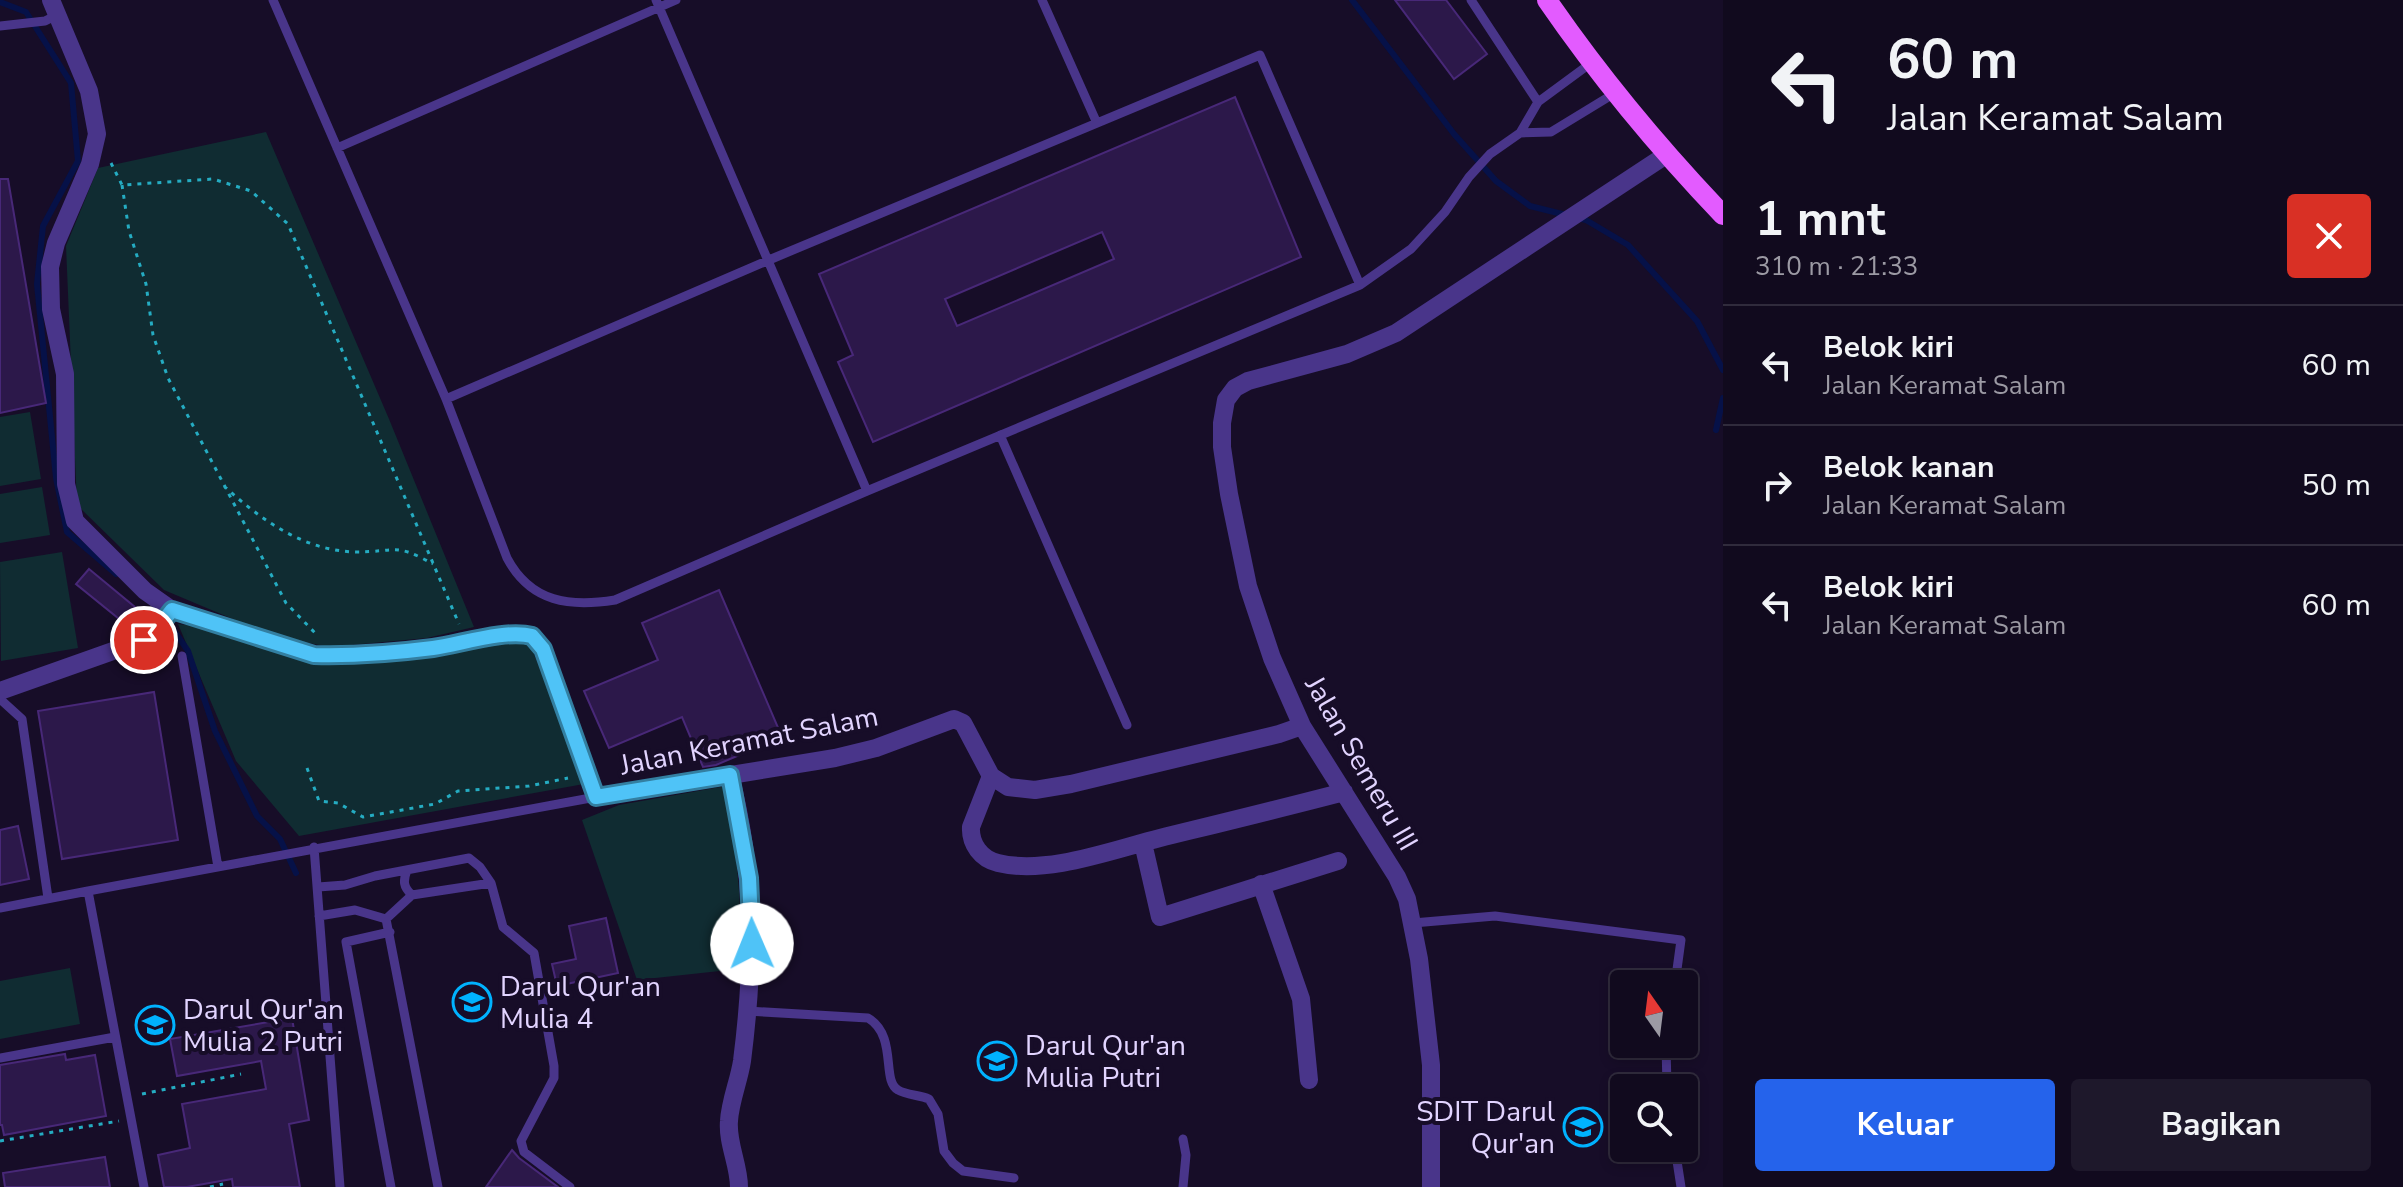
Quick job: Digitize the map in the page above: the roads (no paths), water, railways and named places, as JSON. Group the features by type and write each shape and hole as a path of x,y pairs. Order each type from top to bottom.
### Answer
{"main road":[{"path":"1547,0 1615,93 1666,155 1723,215"}],"street":[{"name":"Jalan Keramat Salam","path":"51,12 89,91 97,134 90,164 56,243 50,267 51,309 65,374 66,484 75,521 145,591 166,617 314,655 399,651 515,634 532,636 543,649 596,797 863,751 954,719 963,723 991,776"},
{"name":"Jalan Semeru III","path":"1431,1187 1431,1065 1413,923 1397,877 1302,726 1272,658 1248,586 1222,447 1226,400 1235,388 1248,381 1347,354 1396,333 1666,155"},
{"path":"0,691 144,640 166,617"},
{"path":"1302,726 1052,788 1008,787 991,776 971,827 971,835 978,852 993,862 1052,863 1083,858 1344,792"},
{"path":"730,775 749,878 752,922 742,1064 729,1118 739,1187"},
{"path":"1143,843 1160,917 1338,861"},
{"path":"1261,884 1301,999 1309,1080"}],"lane":[{"path":"273,0 446,399 507,558 517,576 563,603 590,604 615,600 1360,285 1411,249 1445,212 1469,177 1490,154 1520,133 1538,102 1591,63"},
{"path":"337,148 657,4 676,0"},
{"path":"1042,0 1096,121"},
{"path":"1471,0 1538,102"},
{"path":"657,4 867,491"},
{"path":"0,26 29,23 51,12"},
{"path":"446,399 1096,121 1260,55 1360,285"},
{"path":"1520,133 1551,132 1615,93"},
{"path":"1000,435 1127,725"},
{"path":"182,656 218,867"},
{"path":"0,699 22,719 48,898"},
{"path":"0,908 314,847 596,797"},
{"path":"314,847 340,1187"},
{"path":"318,887 345,885 469,858 480,867 491,883 503,927 534,953 554,1066 554,1078 521,1141 524,1152 570,1187"},
{"path":"407,870 403,881 412,895"},
{"path":"386,919 412,895 491,883"},
{"path":"88,891 144,1187"},
{"path":"319,916 355,910 386,919"},
{"path":"1413,923 1495,916 1681,940 1677,970"},
{"path":"386,919 438,1187"},
{"path":"390,932 346,942 391,1187"},
{"path":"747,1011 868,1018 876,1023 885,1036 891,1083 897,1090 929,1099 938,1114 944,1151 953,1163 963,1171 1014,1178"},
{"path":"0,1058 115,1037"},
{"path":"1183,1139 1186,1155 1183,1187"},
{"path":"1677,1162 1681,1187"}],"waterway":[{"path":"1352,0 1454,134 1496,181 1530,206 1566,215"},
{"path":"0,2 26,12 71,83 78,161 43,226 37,284 56,478 67,532 116,574"},
{"path":"1577,218 1586,220 1628,245 1697,321 1723,370"},
{"path":"1716,430 1723,398"},
{"path":"166,619 188,651 215,731 257,816 280,839 296,873"}],"place":[{"name":"Darul Qur'an Mulia 4","path":"472,1002"},
{"name":"Darul Qur'an Mulia 2 Putri","path":"155,1025"},
{"name":"Darul Qur'an Mulia Putri","path":"997,1061"},
{"name":"SDIT Darul Qur'an","path":"1583,1127"}]}
